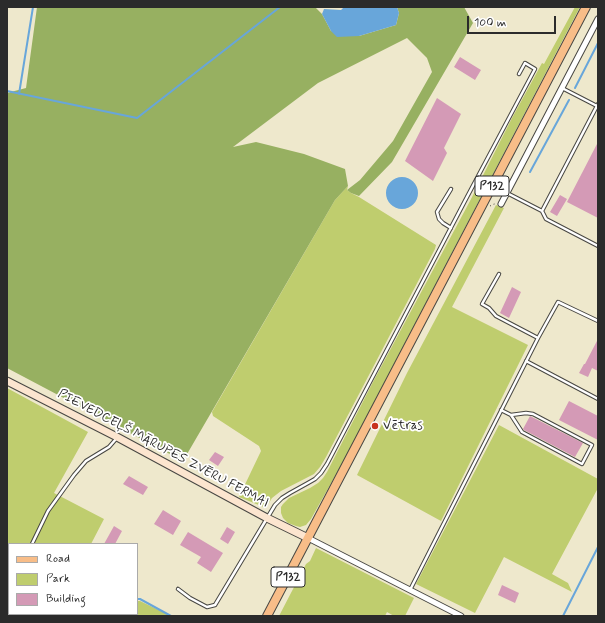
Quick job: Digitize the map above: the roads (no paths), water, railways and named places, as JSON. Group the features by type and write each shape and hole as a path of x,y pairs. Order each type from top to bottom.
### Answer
{"main road":[{"name":"P132","path":"267,616 586,7"}],"street":[{"path":"501,204 598,19"},
{"name":"PIEVEDCEĻŠ MĀRUPES ZVĒRU FERMAI","path":"7,382 118,438 308,538"},
{"path":"308,538 459,615"}],"lane":[{"path":"178,589 190,598 207,607 215,605 275,505 282,498 315,479 327,464 536,69 525,63 519,74"},
{"path":"542,211 597,105 562,88"},
{"path":"451,189 437,212 439,219 451,228"},
{"path":"506,193 542,211 546,219 598,246"},
{"path":"499,274 482,304 489,308 496,316 538,338"},
{"path":"410,590 526,361 558,302 598,321"},
{"path":"526,361 598,398"},
{"path":"501,410 511,416 522,432 582,464 592,445 532,414 526,413 511,416"},
{"path":"32,543 48,511 74,475 86,461 109,447 118,438"}],"water":[{"path":"344,7 397,7 399,13 396,25 359,36 337,37 331,31 322,14 324,9 341,10"},
{"path":"399,177 405,177 415,184 418,193 417,199 411,206 405,209 399,209 389,202 386,196 386,190 393,180"}],"waterway":[{"path":"19,94 33,7"},
{"path":"7,91 137,118 280,7"},
{"path":"575,88 598,43"},
{"path":"530,172 569,100"},
{"path":"563,616 598,547"},
{"path":"138,599 171,616"}],"place":[{"name":"Vētras","path":"375,426"}]}
